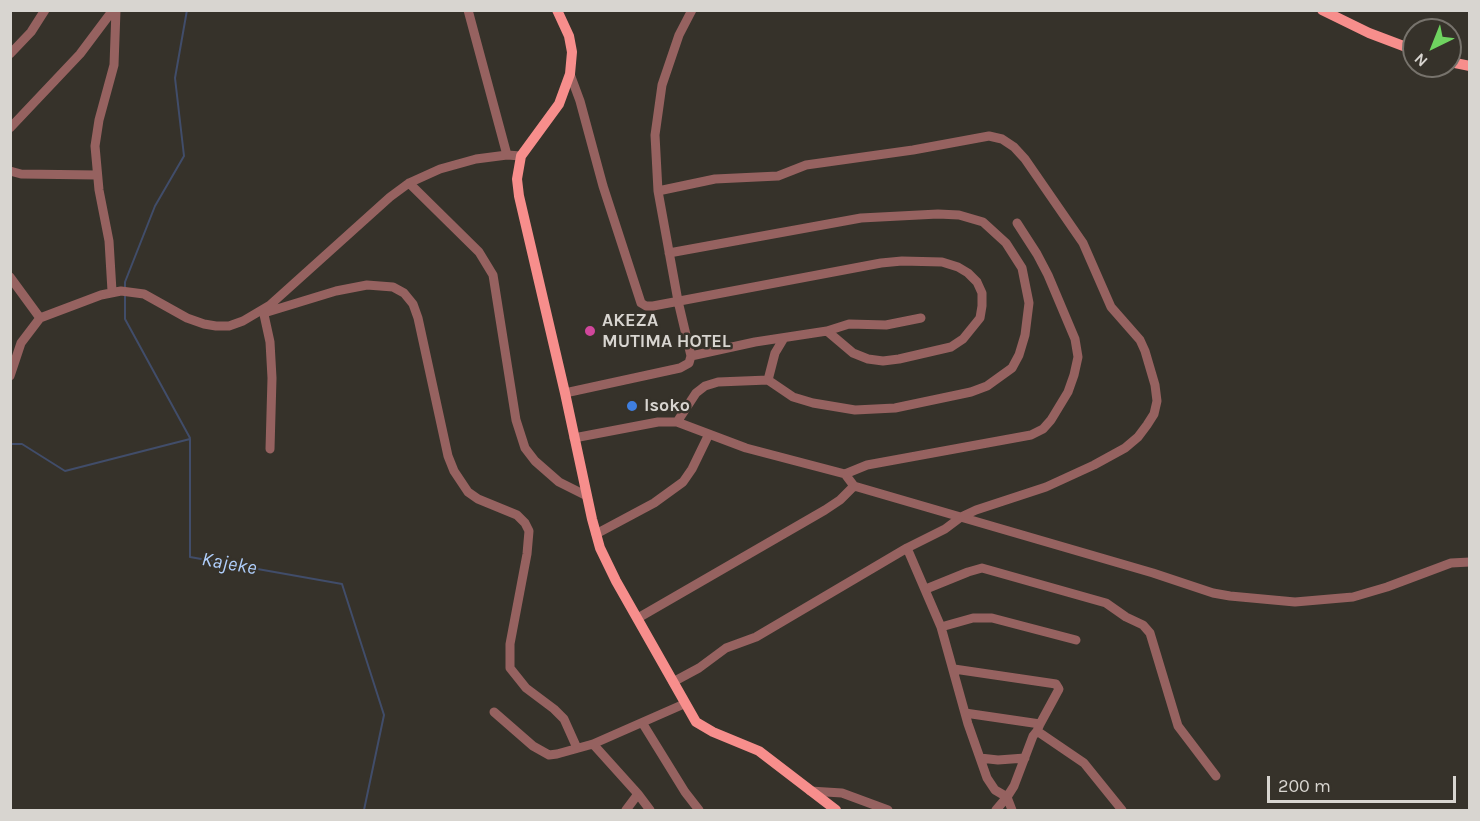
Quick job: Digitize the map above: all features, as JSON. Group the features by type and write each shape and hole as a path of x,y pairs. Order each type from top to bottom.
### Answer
{"main road":[{"path":"557,10 569,36 572,52 570,74 559,104 521,156 517,179 596,534 616,581 696,722 704,728 759,751 836,810"},
{"path":"1322,10 1369,33 1402,45"}],"street":[{"path":"10,54 31,32 45,10"},
{"path":"10,128 80,54 115,10"},
{"path":"112,291 109,241 94,146 114,65 115,10"},
{"path":"468,10 507,155"},
{"path":"565,393 680,368 688,363 691,356 678,301 658,191 655,135 662,85 679,34 692,10"},
{"path":"570,74 638,297 646,306 880,263 902,261 942,262 958,267 977,282 982,293 980,318 963,339 951,347 883,361 868,359 853,353 827,331"},
{"path":"658,191 715,179 777,176 806,165 913,150 971,137 989,136 1002,139 1014,147 1083,243 1111,307 1140,340 1155,385 1157,401 1154,414 1147,425 1125,448 1046,487 976,510 756,637 726,648 699,668 673,682"},
{"path":"263,312 390,197 409,183 459,163 507,155 521,156"},
{"path":"10,171 21,174 97,175"},
{"path":"409,183 479,252 493,275 497,288 516,420 525,448 544,471 559,482 587,496"},
{"path":"669,253 861,218 938,214 967,216 983,222 1000,236 1022,268 1029,303 1025,335 1019,355 1012,368 987,386 955,396 895,408 855,410 794,397 768,380 718,381 705,386 696,393 677,422"},
{"path":"574,438 658,422 677,422 770,456 845,474 867,465 1031,435 1043,429 1051,420 1068,392 1078,357 1071,324 1037,254 1017,223"},
{"path":"10,277 40,318"},
{"path":"10,376 21,343 40,318 112,291 133,291 144,294 187,318 216,327 229,326 263,312 336,291 367,285 393,287 404,293 413,304 418,318 448,456 454,471 468,492 478,499 517,515 530,531 510,644 510,668 526,688 564,719 578,748"},
{"path":"263,312 270,342 272,378 270,449"},
{"path":"691,356 827,331 849,324 886,325 921,318"},
{"path":"768,380 775,353 784,338"},
{"path":"596,534 663,498 683,482 709,434"},
{"path":"845,474 855,486 1153,573 1213,593 1295,602 1353,597 1387,588 1451,562 1470,562"},
{"path":"638,618 825,510 855,486"},
{"path":"907,548 941,627 980,758 993,788 1007,797 1012,810"},
{"path":"926,589 982,568 1106,603 1126,617 1143,625 1150,633 1178,726 1216,776"},
{"path":"941,627 974,618 992,618 1076,640"},
{"path":"954,669 1056,684 1059,689 1038,727 1014,786 996,810"},
{"path":"494,712 542,752 549,755 593,744 643,724 684,704"},
{"path":"965,713 1038,727 1084,763 1122,810"},
{"path":"643,724 685,792 699,810"},
{"path":"593,744 650,810"},
{"path":"980,758 998,760 1025,758"},
{"path":"810,791 842,793 888,810"},
{"path":"627,810 638,794"}],"waterway":[{"path":"125,289 125,282 155,206 184,156 175,78 187,10"},
{"path":"125,295 125,319 190,438"},
{"name":"Kajeke","path":"10,444 22,444 65,471 190,439 190,557 342,584 384,715 364,810"}],"place":[{"name":"AKEZA MUTIMA HOTEL","path":"590,331"},
{"name":"Isoko","path":"632,406"}]}
